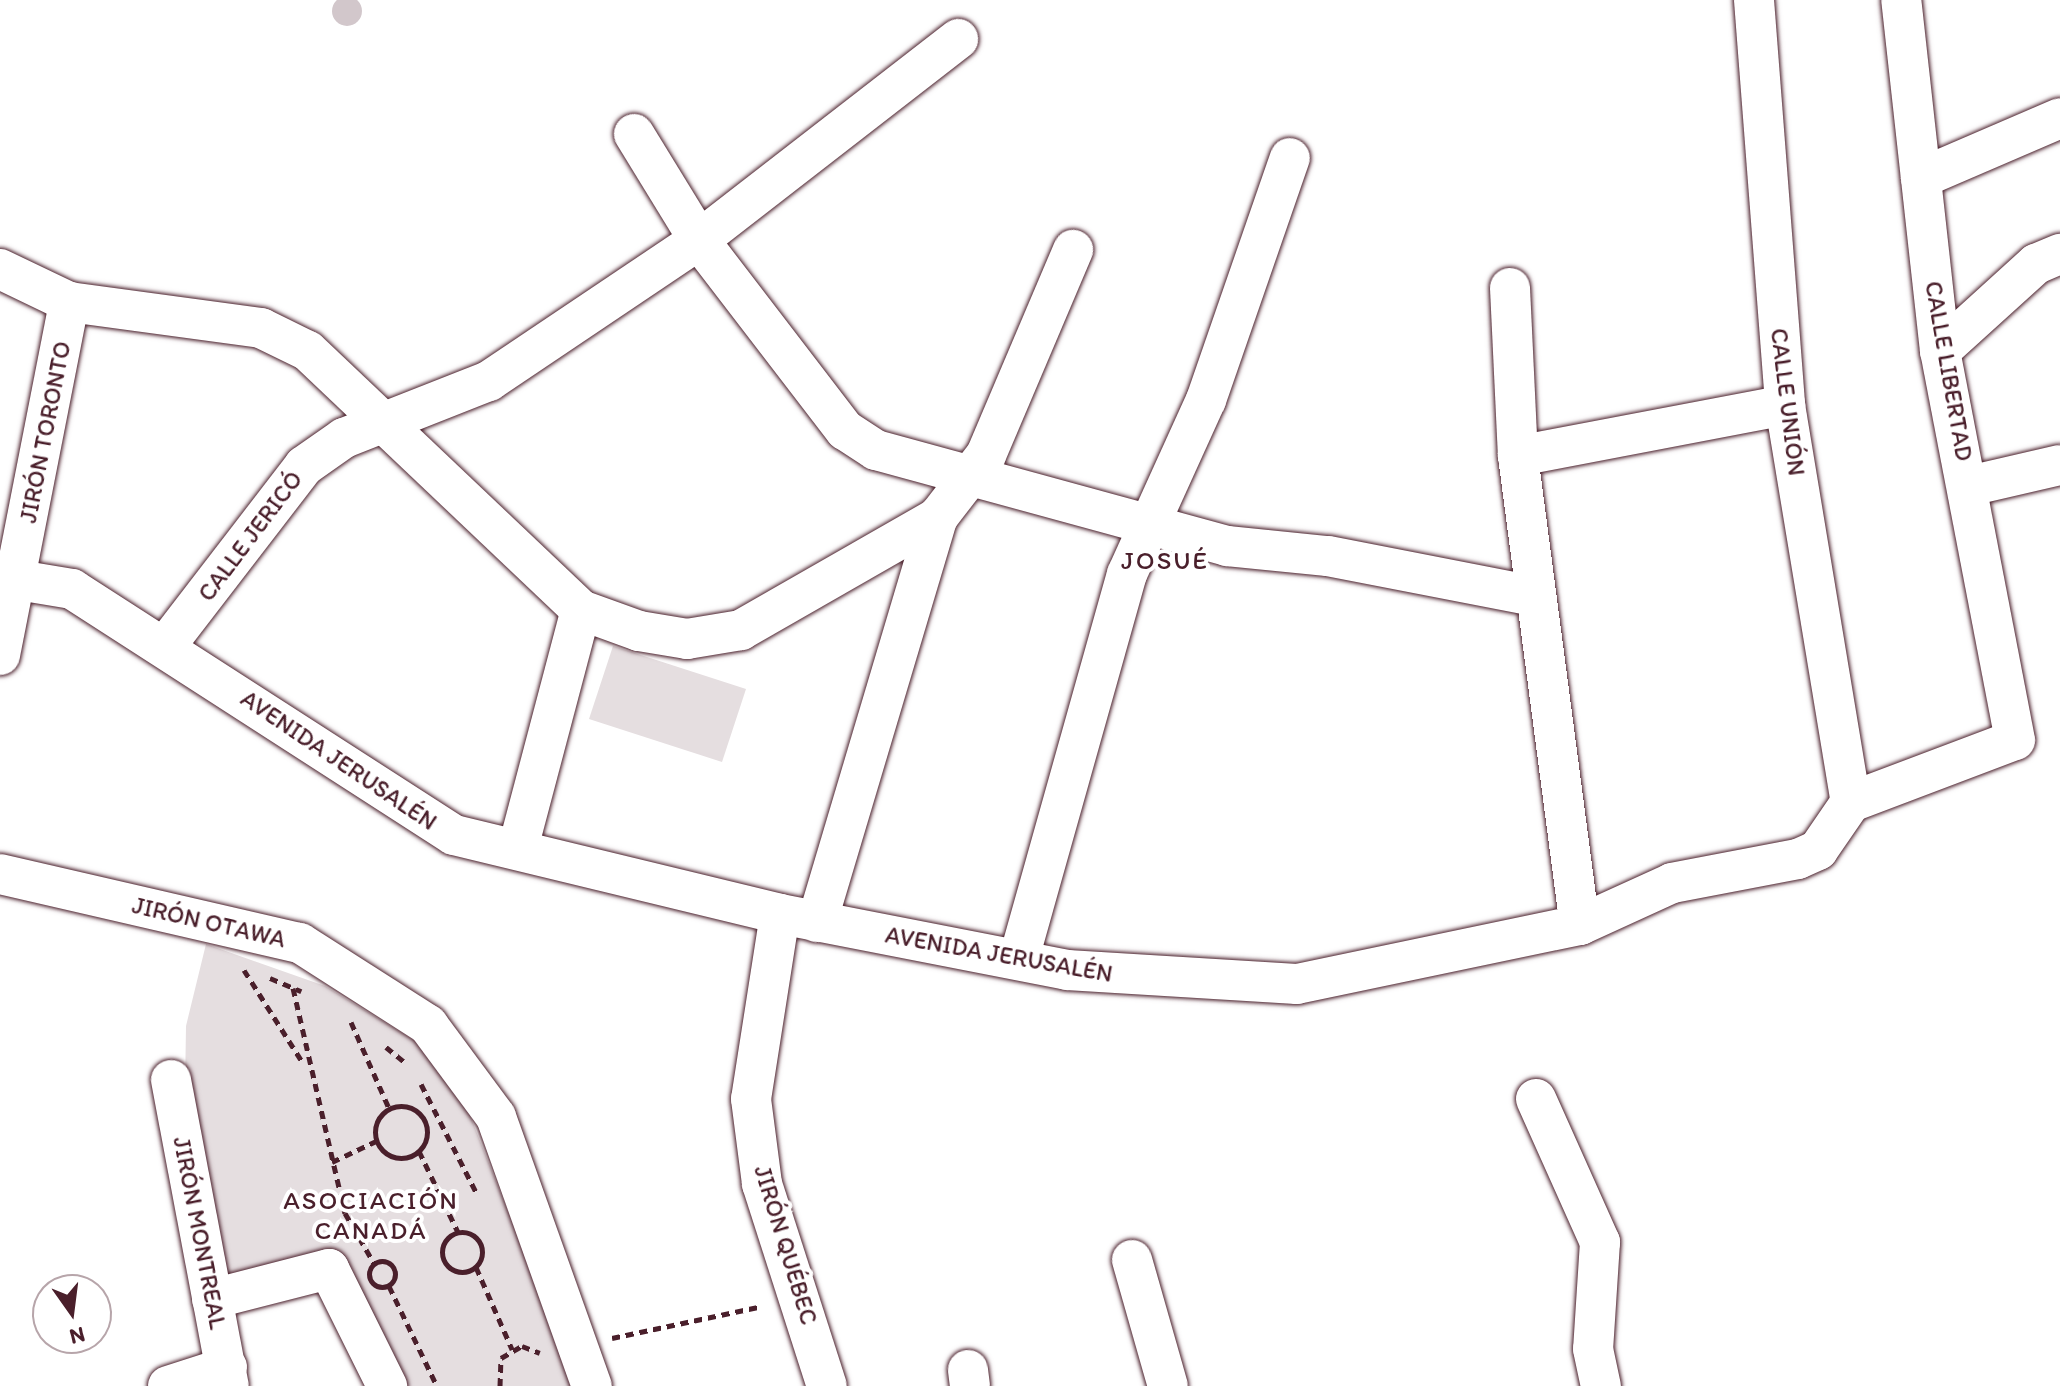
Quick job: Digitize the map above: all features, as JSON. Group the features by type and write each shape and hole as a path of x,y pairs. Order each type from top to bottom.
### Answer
{"street":[{"name":"CALLE UNIÓN","path":"1754,0 1785,405 1851,802"},
{"name":"CALLE LIBERTAD","path":"1851,802 2015,740 1969,486 1940,351 1901,0"},
{"name":"CALLE JERICÓ","path":"167,644 304,466 344,438 389,425 489,381 699,240 958,39"},
{"path":"1921,178 2060,118"},
{"path":"634,134 699,240 845,430 902,460 1155,522 1227,546 1328,556 1533,596"},
{"path":"1019,958 1127,574 1155,522 1206,400 1290,158"},
{"path":"0,269 69,302 261,328 308,351 581,610 687,639 741,630 938,517 986,455 1073,250"},
{"path":"1940,351 2036,264 2060,254"},
{"path":"1510,288 1518,456 1533,596 1580,925"},
{"name":"JIRÓN TORONTO","path":"0,655 6,576 32,512 69,302"},
{"path":"1518,456 1785,405"},
{"path":"1969,486 2060,465"},
{"name":"JIRÓN QUÉBEC","path":"827,1386 803,1298 762,1184 751,1099 798,918 938,517"},
{"name":"AVENIDA JERUSALÉN","path":"6,576 72,589 167,644 439,827 798,918 1019,958 1067,970 1297,984 1580,925 1672,883 1798,859 1818,850 1851,802"},
{"path":"518,848 581,610"},
{"name":"JIRÓN OTAWA","path":"0,874 300,943 428,1025 496,1117 562,1354 592,1386"},
{"name":"JIRÓN MONTREAL","path":"171,1080 228,1377"},
{"path":"1536,1099 1600,1242 1593,1349 1601,1386"},
{"path":"1132,1260 1168,1386"},
{"path":"212,1299 329,1269 387,1386"},
{"path":"168,1386 228,1377"}],"path":[{"path":"306,1067 241,965 315,999"},
{"path":"293,988 306,1067 350,1228 374,1263 393,1267 389,1286 437,1386"},
{"path":"338,1012 369,1033"},
{"path":"350,1019 389,1108"},
{"path":"380,1042 412,1068 477,1194"},
{"path":"389,1108 410,1107 425,1121 419,1151 458,1232 480,1243 476,1267 512,1349"},
{"path":"389,1108 375,1128 376,1141 395,1157 419,1151"},
{"path":"332,1162 376,1141"},
{"path":"458,1232 447,1237 442,1261 451,1271 476,1267"},
{"path":"374,1263 370,1282 389,1286"},
{"path":"498,1386 501,1358 512,1349 532,1348 562,1354 803,1298"}],"shaded area":[{"path":"613,646 746,689 722,762 589,719"},
{"path":"206,944 325,986 415,1041 469,1113 577,1386 399,1386 344,1268 222,1285 185,1088 186,1026"}],"building":[{"path":"347,-4 358,0 362,11 358,22 347,26 336,22 332,11 336,0"}],"district":[{"name":"JOSUÉ","path":"1165,561"},
{"name":"ASOCIACIÓN CANADÁ","path":"371,1216"}]}
